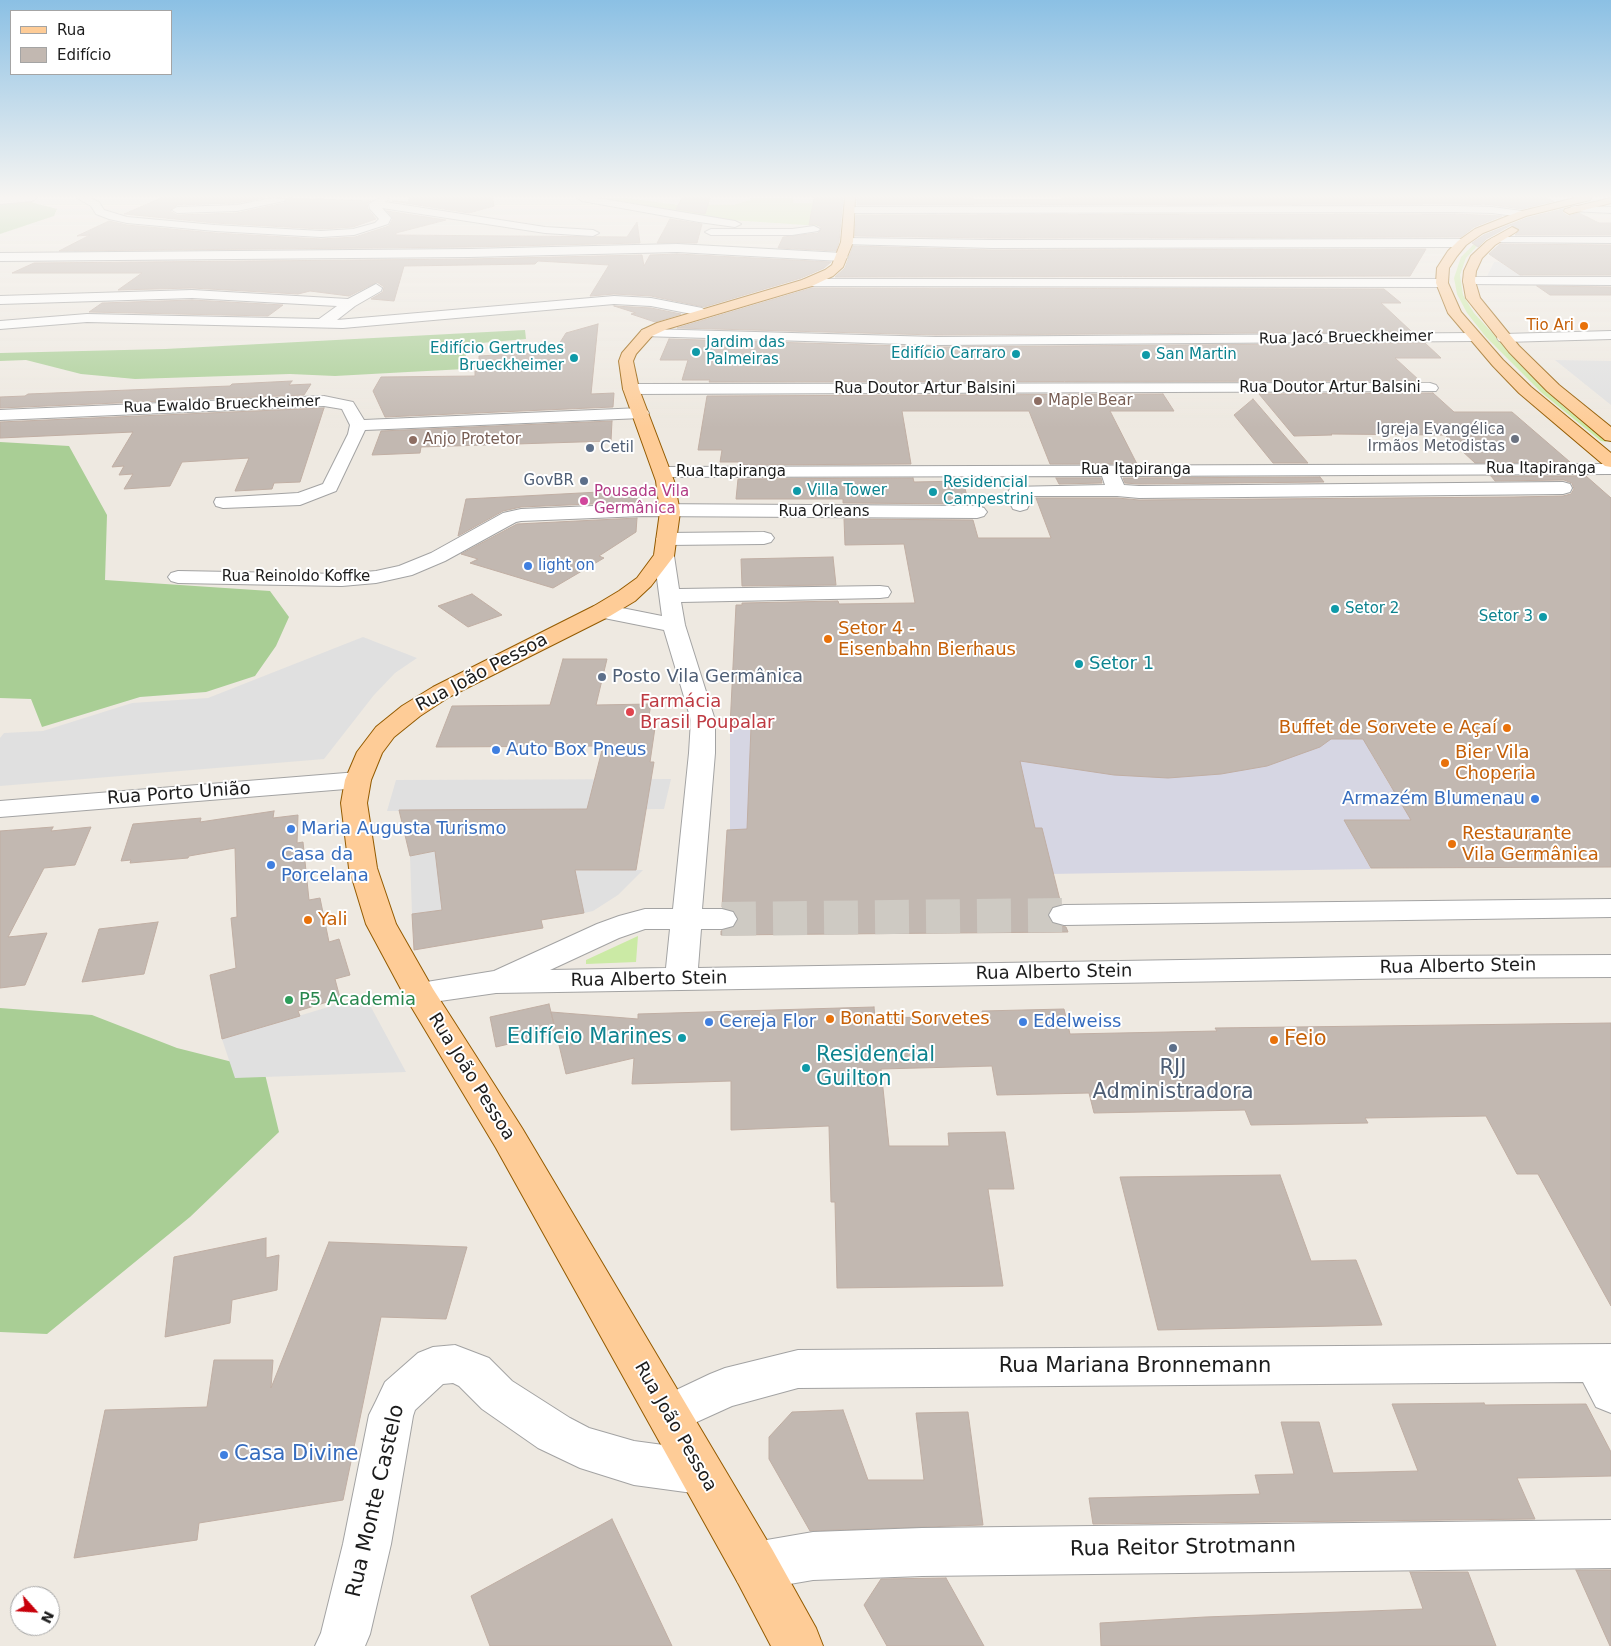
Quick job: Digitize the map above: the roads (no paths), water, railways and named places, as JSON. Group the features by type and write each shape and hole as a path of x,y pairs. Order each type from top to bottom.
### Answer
{"main road":[{"name":"Rua João Pessoa","path":"798,1646 755,1566 668,1415 508,1138 419,993 381,924 363,868 354,802 358,780 370,752 380,739 411,711 441,692 602,611 627,596 644,582 665,547 670,512 665,481 631,390 626,362 629,353 647,333 662,326 702,312 807,283 825,275"},
{"path":"1443,275 1442,283 1455,313 1474,337 1525,390 1611,462"},
{"path":"1470,275 1469,281 1473,298 1504,338 1554,388 1611,436"}],"street":[{"path":"1469,281 1611,281"},
{"path":"807,283 1442,283"},
{"path":"322,324 350,303 376,288"},
{"path":"0,300 192,294 350,303"},
{"path":"0,325 96,318 322,324 614,300 651,302 702,312"},
{"name":"Rua Jacó Brueckheimer","path":"647,333 936,341 1474,337"},
{"path":"1504,338 1611,335"},
{"name":"Rua Doutor Artur Balsini","path":"631,390 1430,388"},
{"name":"Rua Ewaldo Brueckheimer","path":"0,415 324,400 347,405 354,414 358,425"},
{"path":"223,502 300,499 330,487 350,449 358,425 641,413"},
{"path":"1236,469 1250,491"},
{"name":"Rua Itapiranga","path":"662,472 1611,469"},
{"path":"1108,470 1117,490"},
{"path":"1020,504 1016,494 1022,490 1117,490 1138,492 1563,488"},
{"name":"Rua Reinoldo Koffke","path":"178,577 342,580 376,577 405,571 438,557 510,517 642,510 670,512"},
{"name":"Rua Orleans","path":"670,512 977,512"},
{"path":"681,979 702,753 703,720 674,625 665,547 764,538"},
{"path":"670,596 880,592"},
{"path":"602,611 674,625"},
{"name":"Rua Porto União","path":"0,808 358,780"},
{"path":"1064,915 1611,908"},
{"name":"Rua Alberto Stein","path":"496,982 608,930 630,923 645,919 722,919"},
{"name":"Rua Alberto Stein","path":"419,993 496,982 1422,967 1611,966"},
{"name":"Rua Monte Castelo","path":"340,1646 345,1634 367,1544 391,1415 400,1396 433,1366 455,1364 474,1372 498,1395 554,1432 580,1446 634,1463 700,1472"},
{"name":"Rua Mariana Bronnemann","path":"668,1415 725,1388 798,1369 1606,1374"},
{"name":"Rua Reitor Strotmann","path":"755,1566 813,1556 922,1552 1611,1544"}],"tunnel":[{"path":"722,919 1064,915"}],"place":[{"name":"Tio Ari","path":"1584,326"},
{"name":"Jardim das Palmeiras","path":"696,352"},
{"name":"Edifício Carraro","path":"1016,354"},
{"name":"San Martin","path":"1146,355"},
{"name":"Edifício Gertrudes Brueckheimer","path":"574,358"},
{"name":"Maple Bear","path":"1038,401"},
{"name":"Igreja Evangélica Irmãos Metodistas","path":"1515,439"},
{"name":"Anjo Protetor","path":"413,440"},
{"name":"Cetil","path":"590,448"},
{"name":"GovBR","path":"584,481"},
{"name":"Villa Tower","path":"797,491"},
{"name":"Residencial Campestrini","path":"933,492"},
{"name":"Pousada Vila Germânica","path":"584,501"},
{"name":"light on","path":"528,566"},
{"name":"Setor 2","path":"1335,609"},
{"name":"Setor 3","path":"1543,617"},
{"name":"Setor 4 - Eisenbahn Bierhaus","path":"828,639"},
{"name":"Setor 1","path":"1079,664"},
{"name":"Posto Vila Germânica","path":"602,677"},
{"name":"Farmácia Brasil Poupalar","path":"630,712"},
{"name":"Buffet de Sorvete e Açaí","path":"1507,728"},
{"name":"Auto Box Pneus","path":"496,750"},
{"name":"Bier Vila Choperia","path":"1445,763"},
{"name":"Armazém Blumenau","path":"1535,799"},
{"name":"Maria Augusta Turismo","path":"291,829"},
{"name":"Restaurante Vila Germânica","path":"1452,844"},
{"name":"Casa da Porcelana","path":"271,865"},
{"name":"Yali","path":"308,920"},
{"name":"P5 Academia","path":"289,1000"},
{"name":"Bonatti Sorvetes","path":"830,1019"},
{"name":"Cereja Flor","path":"709,1022"},
{"name":"Edelweiss","path":"1023,1022"},
{"name":"Edifício Marines","path":"682,1038"},
{"name":"Feio","path":"1274,1040"},
{"name":"RJJ Administradora","path":"1173,1048"},
{"name":"Residencial Guilton","path":"806,1068"},
{"name":"Casa Divine","path":"224,1455"}]}
